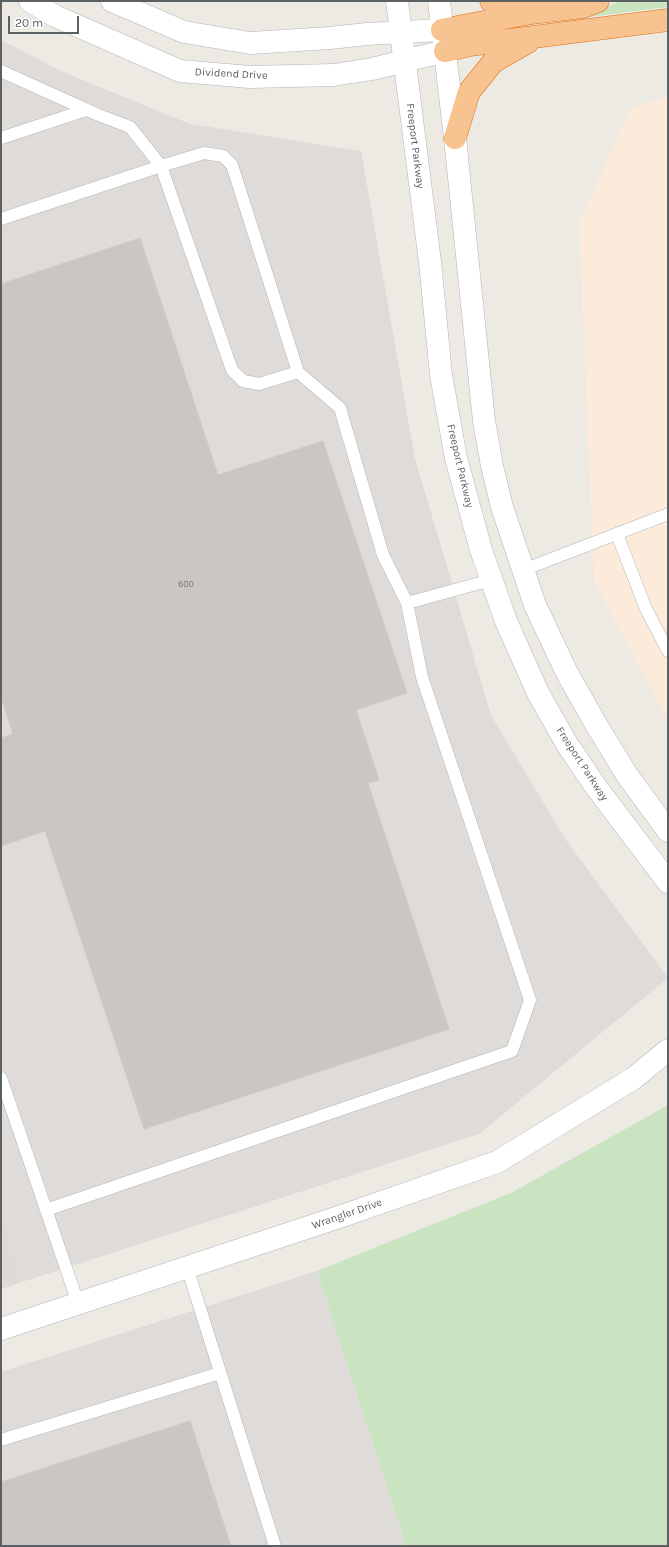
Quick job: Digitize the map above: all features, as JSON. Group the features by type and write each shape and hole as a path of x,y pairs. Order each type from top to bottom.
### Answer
{"highway":[{"path":"491,1 497,5 531,13"},
{"path":"444,40 531,13 583,7 598,1"},
{"path":"444,40 470,45 668,20"},
{"path":"455,138 469,92 492,62 537,36"}],"main road":[{"name":"Dividend Drive","path":"30,1 55,16 180,71 250,77 334,75 372,69 404,61 444,40"},
{"path":"112,1 184,32 250,43 367,34 401,33 444,40"},
{"name":"Freeport Parkway","path":"397,1 430,262 441,374 456,458 481,550 506,621 538,693 567,744 618,817 668,882"},
{"path":"439,1 455,138 484,421 492,466 502,507 535,604 570,680 627,775 668,831"},
{"path":"491,580 523,570"},
{"name":"Wrangler Drive","path":"1,1328 345,1215 497,1162 634,1078 668,1050"}],"lane":[{"path":"1,71 86,110 130,128 161,166 232,370 243,381 259,384 298,372"},
{"path":"1,138 86,110"},
{"path":"1,219 204,153 223,156 232,165 298,372 340,408 383,555 407,603 422,676 530,1000 512,1051 46,1210"},
{"path":"523,570 668,514"},
{"path":"617,534 646,609 668,651"},
{"path":"407,603 491,580"},
{"path":"1,1078 78,1303"},
{"path":"187,1267 275,1546"},
{"path":"1,1440 220,1373"}],"shaded area":[{"path":"1,40 63,72 190,124 361,151 415,459 491,715 566,840 668,978 479,1134 25,1281 1,1209"},
{"path":"668,96 668,721 594,581 579,222 631,108"},
{"path":"1,1209 25,1281 1,1289"},
{"path":"317,1271 406,1546 1,1546 1,1372"}],"green space":[{"path":"621,1 668,1 668,7 573,19"},
{"path":"668,1105 668,1546 406,1546 317,1271 513,1192"}],"building":[{"path":"140,238 218,475 323,441 407,693 356,710 379,780 368,783 449,1029 144,1129 45,831 1,846 1,738 13,734 1,696 1,284"},
{"path":"190,1421 231,1546 1,1546 1,1482"}]}
